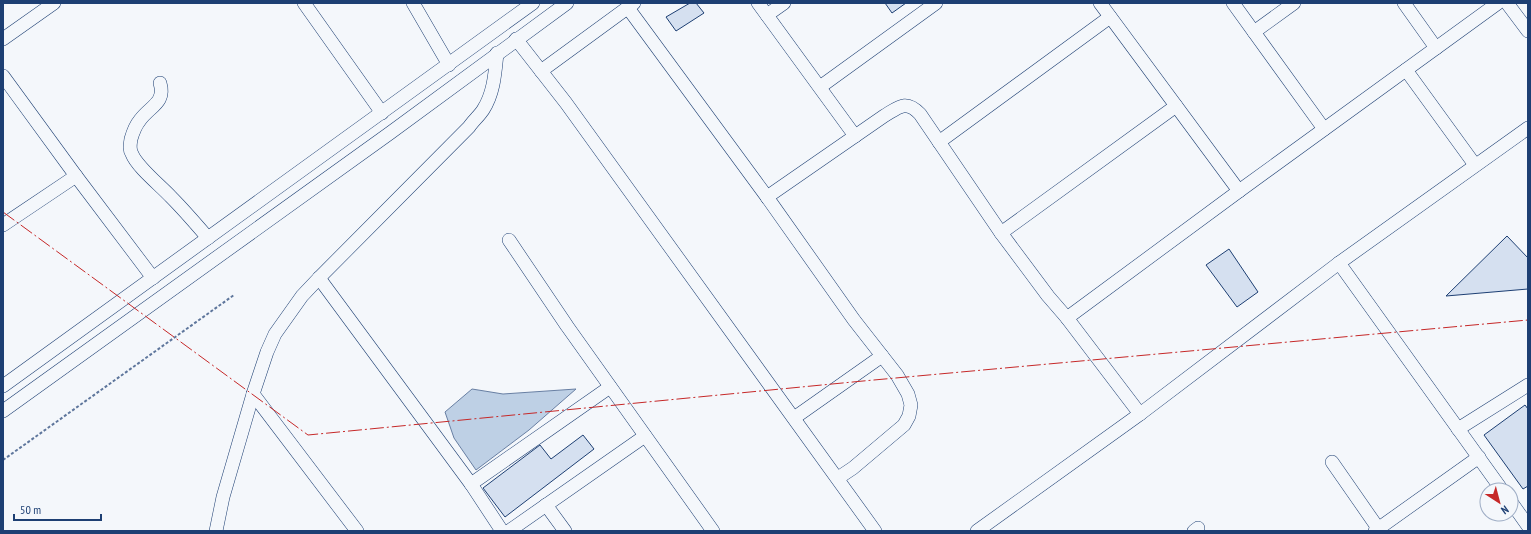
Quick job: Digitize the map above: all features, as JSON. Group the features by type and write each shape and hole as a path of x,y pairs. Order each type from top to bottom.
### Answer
{"street":[{"path":"3,39 54,3"},
{"path":"304,3 382,113"},
{"path":"413,3 449,65"},
{"path":"3,411 566,3"},
{"path":"758,3 855,136"},
{"path":"767,15 784,3"},
{"path":"820,87 936,3"},
{"path":"1100,3 1239,191"},
{"path":"1233,3 1324,129"},
{"path":"1254,32 1294,3"},
{"path":"1404,3 1436,48"},
{"path":"1068,318 1239,191 1498,3"},
{"path":"1507,3 1528,31"},
{"path":"3,386 449,65 526,5"},
{"path":"541,71 631,5 854,320 897,375 908,394 911,405 909,416 904,425 864,459 838,478"},
{"path":"939,142 1110,17"},
{"path":"516,39 566,103 875,531"},
{"path":"216,531 253,394 267,352 275,334 302,296 469,127 483,110 490,97 494,84 497,53"},
{"path":"1406,70 1475,165"},
{"path":"3,76 153,278"},
{"path":"160,83 162,89 159,100 155,106 140,120 135,128 130,148 132,155 141,167 171,197 208,238"},
{"path":"767,197 898,107 907,105 913,107 920,114 1001,233 1048,296 1068,318 1140,414"},
{"path":"1001,233 1176,106"},
{"path":"976,531 1140,414 1339,263 1528,128"},
{"path":"3,225 76,176"},
{"path":"510,240 610,387 713,531"},
{"path":"1339,263 1496,482"},
{"path":"319,278 471,484 502,531"},
{"path":"794,418 882,356"},
{"path":"1458,429 1528,385"},
{"path":"471,484 610,387"},
{"path":"253,394 357,531"},
{"path":"509,531 645,436"},
{"path":"1332,462 1378,530 1478,457"},
{"path":"546,505 565,531"},
{"path":"1519,513 1528,526"}],"path":[{"path":"3,460 234,295"}],"water":[{"path":"472,389 503,394 576,389 529,430 476,470 454,438 445,412"}],"building":[{"path":"690,3 696,3 704,13 676,31 666,17"},
{"path":"885,3 906,3 892,13"},
{"path":"1507,236 1528,258 1528,289 1446,296"},
{"path":"1229,249 1258,292 1237,307 1206,265"},
{"path":"1525,405 1528,409 1528,486 1523,489 1484,435"},
{"path":"583,435 594,449 505,517 483,488 540,445 551,459"}],"power":[{"path":"3,212 308,435 863,381 1528,320"}]}
